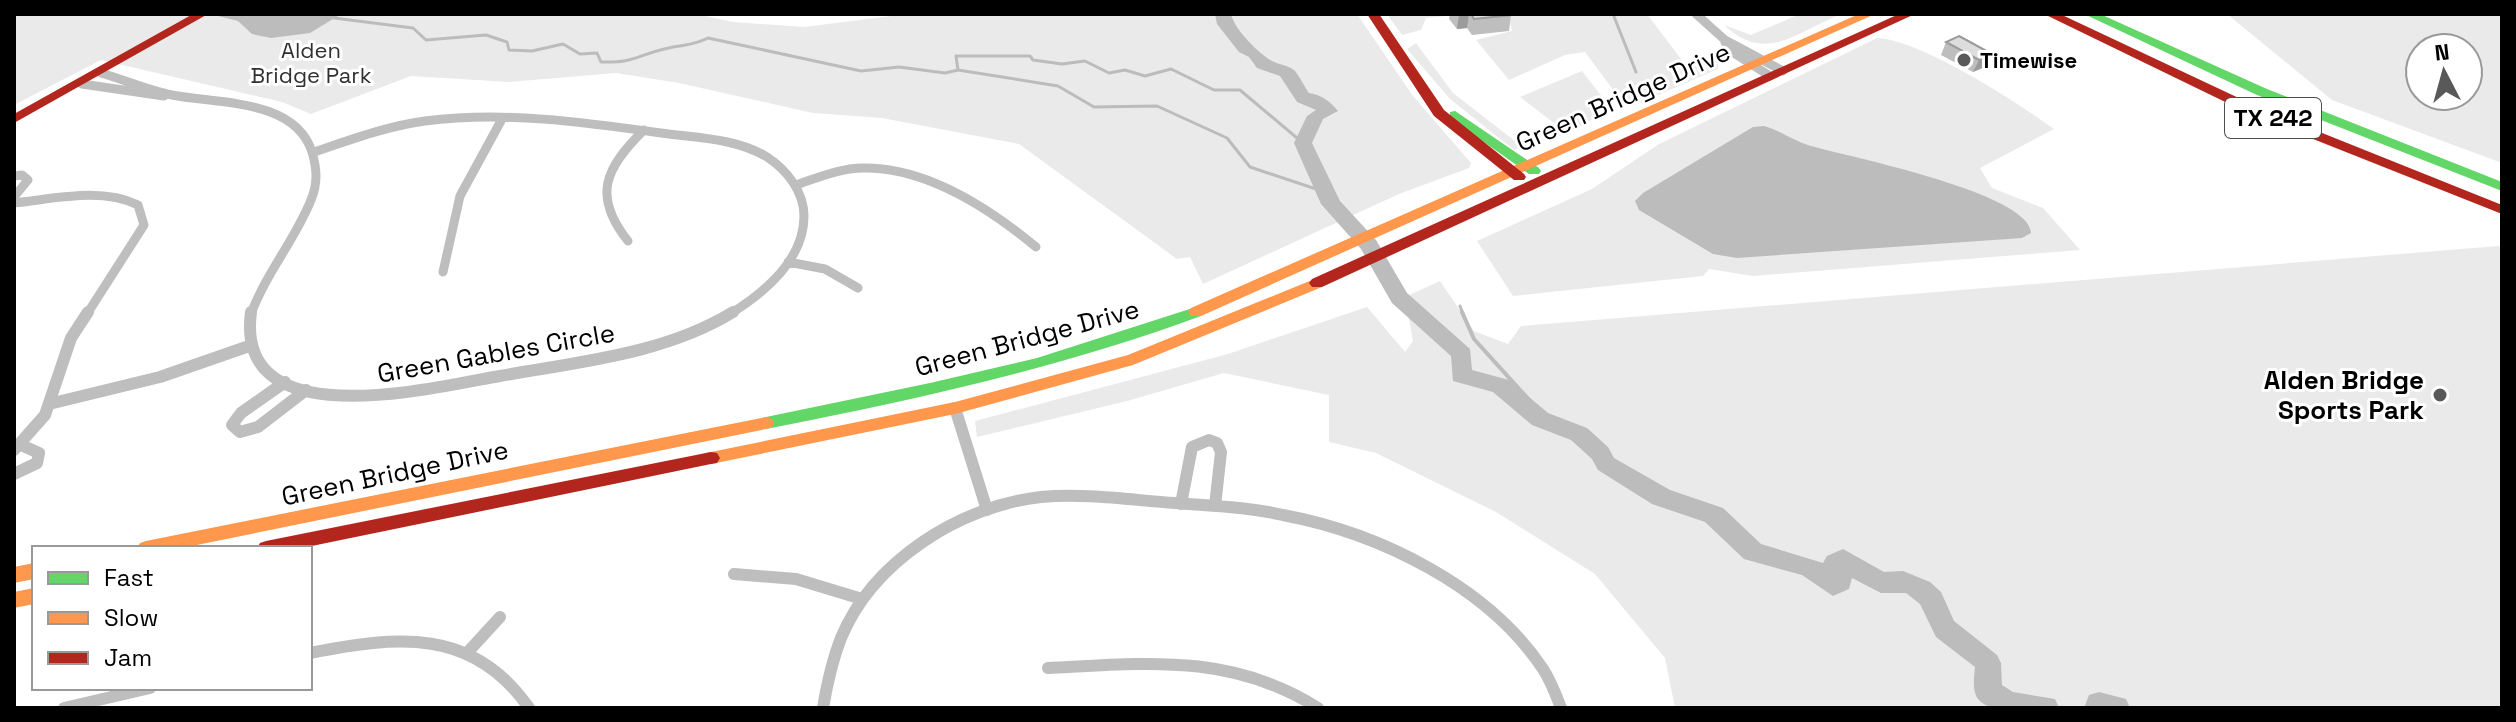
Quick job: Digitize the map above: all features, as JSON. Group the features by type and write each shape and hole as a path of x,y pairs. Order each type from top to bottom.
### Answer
{"main road":[{"path":"14,119 82,84 202,14"},
{"path":"1373,14 1434,101 1538,182"},
{"name":"Green Bridge Drive","path":"276,546 955,408 1133,359 1320,280 1909,14"},
{"name":"TX 242","path":"2050,14 2255,111 2502,210"},
{"name":"TX 242","path":"2090,14 2262,92 2502,187"},
{"path":"1865,16 1883,26"},
{"name":"Green Bridge Drive","path":"156,546 951,386 1121,341 1307,264 1865,16"},
{"path":"955,408 952,401 959,394 1043,372 1121,341"}],"street":[{"path":"1696,14 1725,42 1729,50 1777,74"},
{"path":"101,73 173,96"},
{"path":"49,404 171,374 252,345 249,335 252,307 314,192 317,172 314,152 299,130 270,113 225,102 133,94 82,84"},
{"path":"443,272 460,196 502,119"},
{"path":"314,152 422,122 575,120 754,151 776,164 796,185 854,168 889,170 980,205 1036,247"},
{"path":"628,241 608,214 607,197 619,157 644,130"},
{"path":"14,176 22,175 28,180 14,200"},
{"name":"Green Gables Circle","path":"252,345 266,368 285,382 306,390 339,396 402,395 667,342 703,329 742,306 763,290 788,262 799,243 805,217 796,185"},
{"path":"14,200 113,195 138,205 144,218 144,225 71,338 39,426 17,447"},
{"path":"788,262 825,269 858,288"},
{"path":"285,382 241,413 232,425 240,432 258,427 306,390"},
{"path":"955,408 987,510"},
{"path":"1181,504 1192,447 1209,440 1217,443 1221,452 1215,506"},
{"path":"14,474 37,463 39,453 17,447"},
{"path":"823,708 835,650 862,599 884,573 914,548 951,525 987,510 1053,497 1215,506 1311,521 1366,540 1418,566 1493,612 1520,635 1541,661 1561,708"},
{"path":"734,574 796,579 862,599"},
{"path":"467,653 500,617"},
{"path":"312,653 397,640 433,643 467,653 503,675 529,708"},
{"path":"1048,668 1183,664 1227,668 1271,681 1318,708"},
{"path":"64,708 141,690"}],"green space":[{"name":"Alden Bridge Park","path":"14,14 696,14 733,22 804,27 907,14 1357,14 1413,96 1471,163 1469,168 1399,194 1203,284 1190,257 1177,259 1019,144 882,118 813,113 679,83 616,73 509,82 411,76 311,114 282,102 101,60 14,105"},
{"path":"1387,14 1466,14 1426,18 1421,30 1402,35"},
{"path":"1508,14 1647,14 1684,63 1719,55 1718,69 1633,106 1624,98 1620,99 1585,52 1565,55 1509,80 1476,40 1512,31"},
{"path":"1800,14 1841,14 1795,36 1767,44 1739,37 1724,25 1751,35"},
{"path":"2227,14 2502,14 2502,163 2332,100"},
{"path":"1877,38 1896,41 1943,61 2054,129 1980,168 1992,188 2043,208 2080,250 1753,276 1709,269 1703,276 1513,296 1477,241 1592,189 1659,144"},
{"path":"1416,43 1453,93 1520,145 1559,127 1520,97 1582,71 1610,107 1569,133 1514,150 1450,99 1407,49"},
{"path":"2502,247 2502,708 1675,708 1665,658 1595,574 1496,512 1376,453 1329,442 1329,395 1224,373 1127,401 977,437 975,421 1228,354 1367,307 1405,352 1413,341 1405,297 1440,281 1474,331 1508,344 1521,326"}],"shaded area":[{"path":"210,14 338,16 310,33 271,38 252,34 238,21"},
{"path":"1764,126 1808,145 1971,191 2002,204 2023,218 2031,233 2022,238 1737,258 1713,254 1639,210 1635,201 1643,193 1753,127"}],"building":[{"path":"1471,14 1511,14 1511,15 1474,19"},
{"path":"1959,36 1992,54 1979,60 1946,42"}],"waterway":[{"path":"1223,14 1225,24 1245,48 1255,53 1263,64 1287,72 1303,98 1312,98 1329,111 1316,116 1303,143 1331,204 1369,245 1399,298 1462,354 1461,375 1501,386 1540,419 1579,434 1600,453 1606,464 1661,497 1714,515 1753,552 1810,567 1833,585 1840,582 1836,563 1843,559 1881,583 1903,581 1921,589 1932,600 1938,621 1945,629 1988,663 1988,691 2008,704 2045,708"},
{"path":"1613,14 1636,72"},
{"path":"334,18 413,28 426,40 486,35 507,42 509,50 532,51 563,44 580,54 597,53 601,62 628,60 708,38 861,71 899,67 945,73 958,70"},
{"path":"958,70 956,56 1030,56 1033,60 1062,64 1085,61 1109,73 1125,70 1145,76 1171,69 1214,90 1240,90 1303,143"},
{"path":"958,70 1058,86 1094,107 1157,106 1227,138 1250,167 1325,192"},
{"path":"1460,306 1463,314"},
{"path":"1462,312 1474,339 1550,423"},
{"path":"2098,708 2099,704 2116,708"}],"traffic: fast":[{"path":"2090,14 2262,92 2502,187"},
{"path":"1455,115 1534,171"},
{"path":"766,423 984,377 1091,348 1196,312"}],"traffic: slow":[{"path":"1196,312 1869,14"},
{"path":"711,458 955,408 1133,359 1317,283"},
{"path":"156,546 766,423"},
{"path":"14,575 32,571"},
{"path":"14,600 32,596"}],"traffic: jam":[{"path":"14,119 202,14"},
{"path":"1373,14 1439,113 1519,177"},
{"path":"1317,283 1909,14"},
{"path":"2050,14 2255,111 2502,210"},
{"path":"276,546 711,458"}],"place":[{"name":"Timewise","path":"1964,60"},
{"name":"Alden Bridge Sports Park","path":"2440,395"}]}
